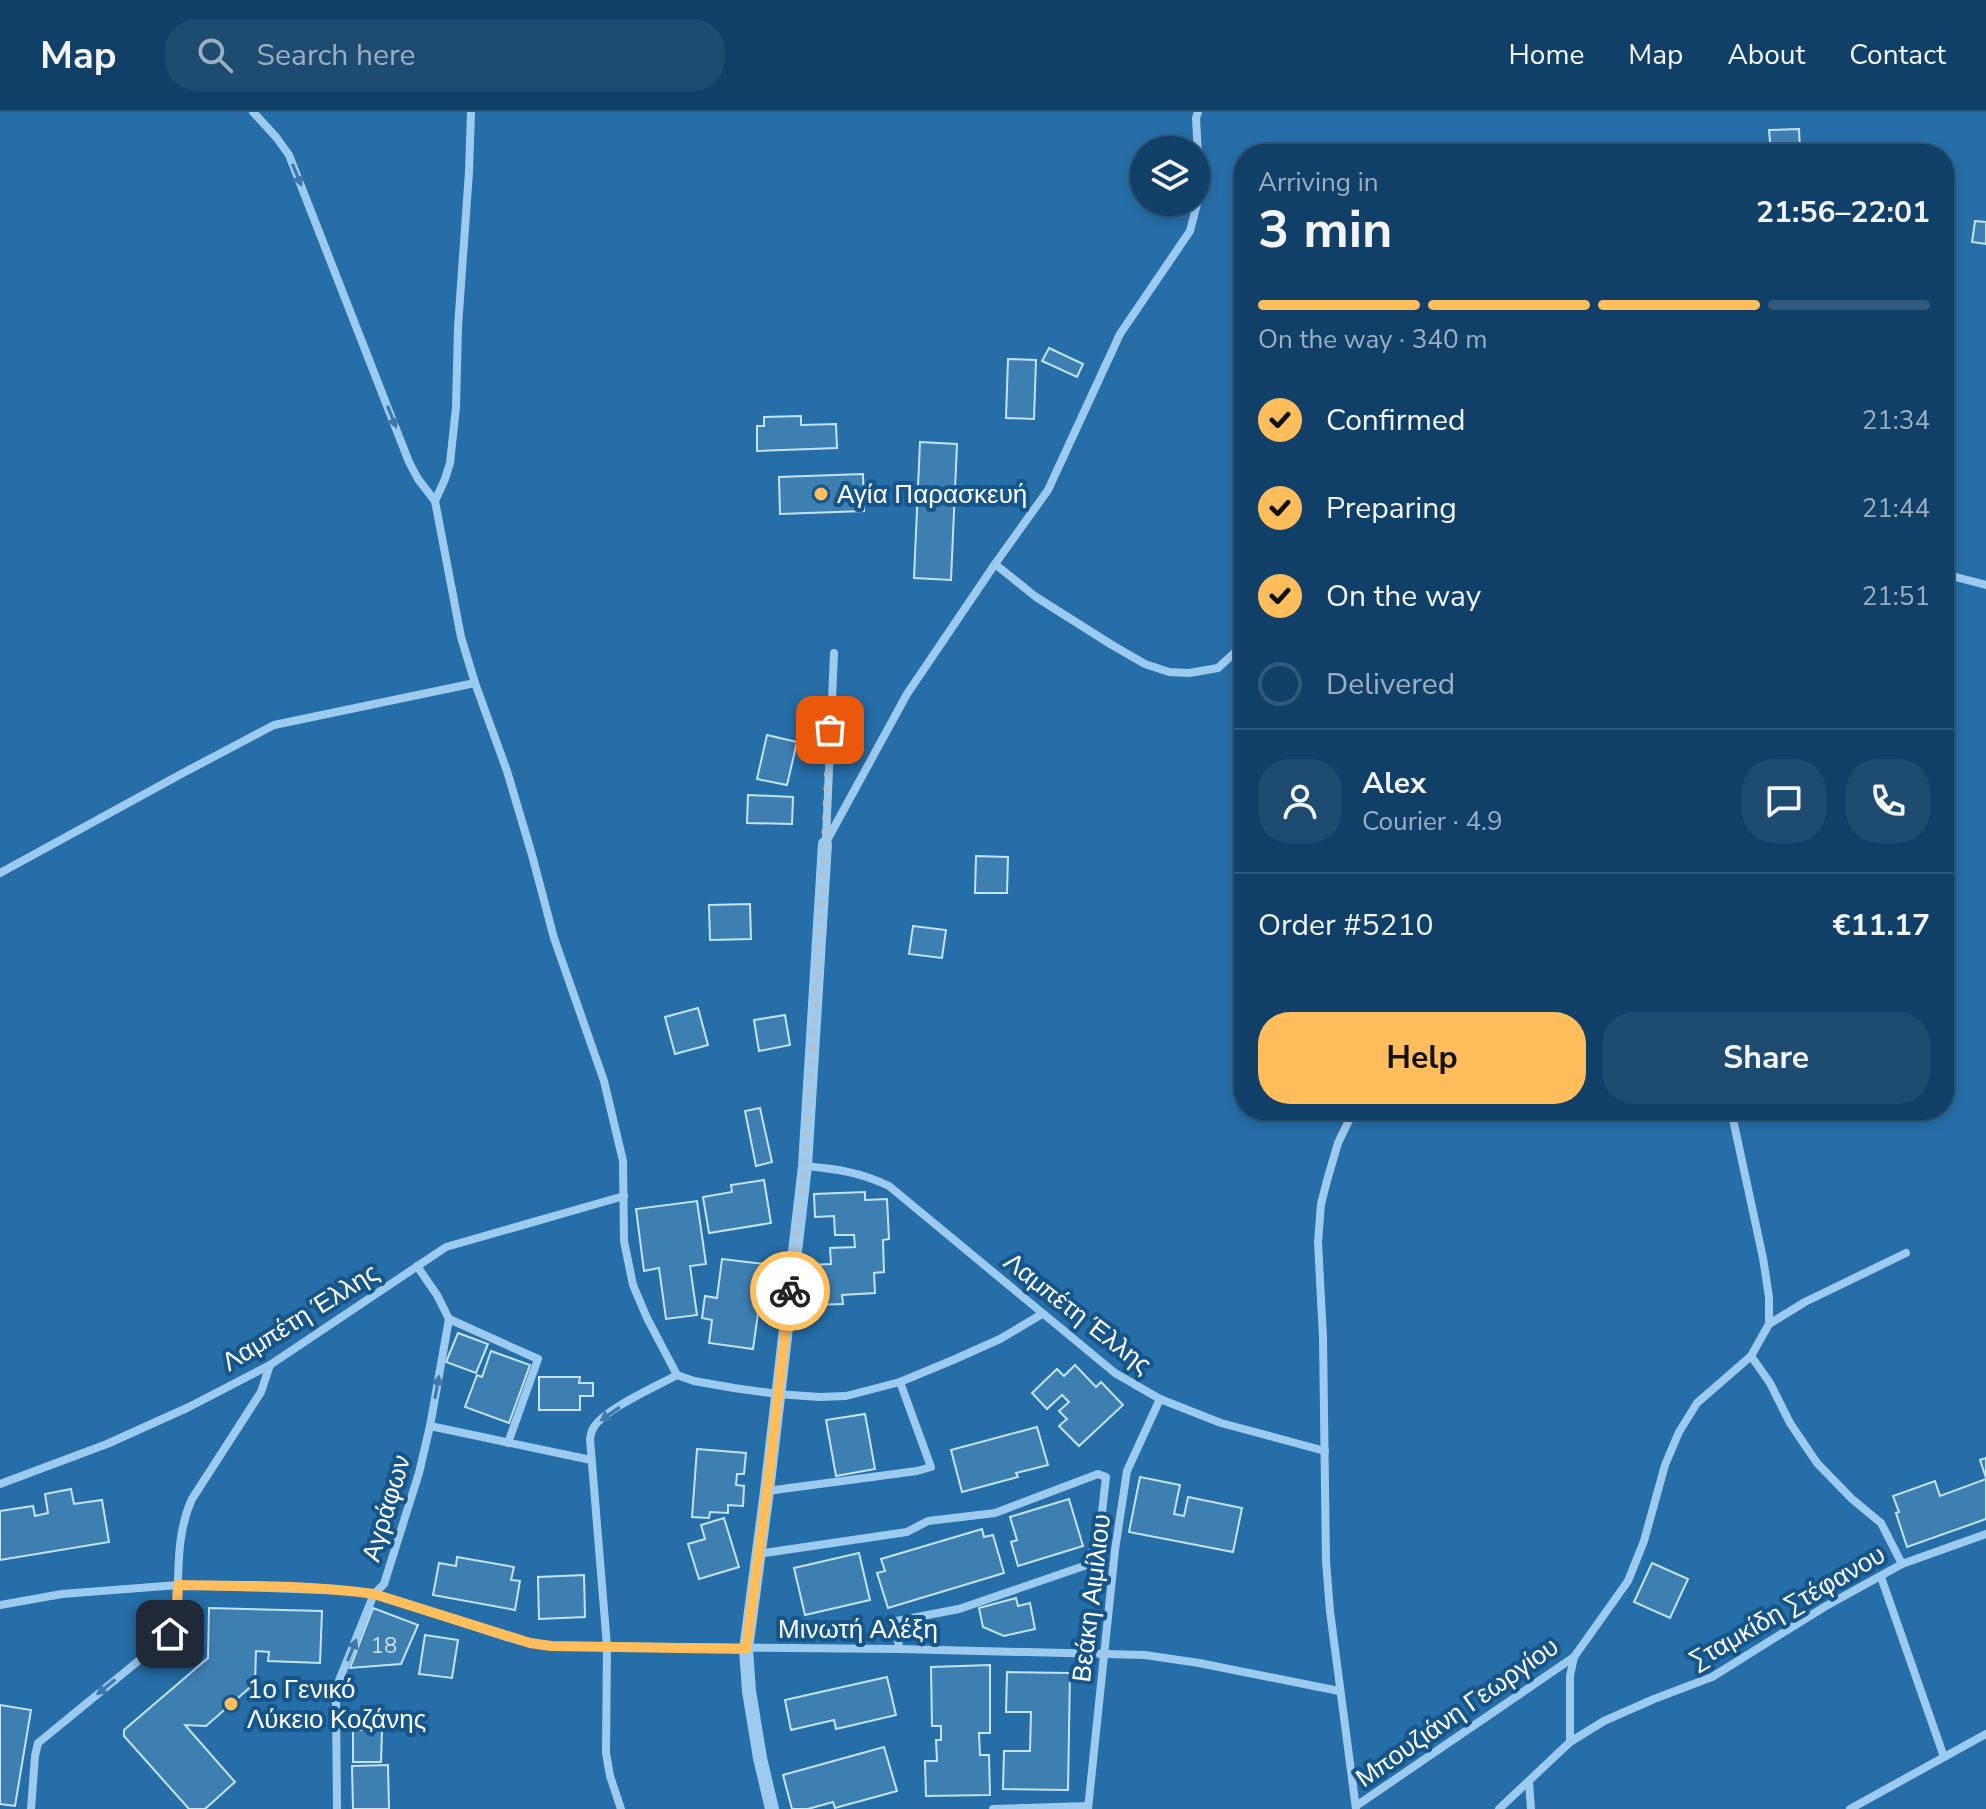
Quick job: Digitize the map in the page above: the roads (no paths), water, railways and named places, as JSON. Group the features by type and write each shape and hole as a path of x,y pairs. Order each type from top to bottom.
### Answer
{"street":[{"path":"253,112 289,155 409,462 435,501 454,604 475,683 507,771 554,938 604,1081 623,1161 624,1241 633,1285 677,1375"},
{"path":"435,501 450,463 456,407 471,112"},
{"path":"825,844 907,694 1048,490 1120,334 1190,231 1200,192 1198,112"},
{"path":"995,564 1036,597 1145,664 1169,672 1189,673 1218,668 1234,653"},
{"path":"1954,577 1986,585"},
{"path":"772,1809 749,1691 746,1649 805,1166 834,653"},
{"path":"0,873 274,725 475,683"},
{"path":"1349,1120 1338,1143 1321,1204 1319,1230 1326,1561 1339,1691 1356,1807"},
{"path":"1733,1120 1763,1258 1769,1297 1769,1324"},
{"name":"Λαμπέτη Έλλης","path":"805,1166 868,1176 889,1186 1115,1373 1160,1399 1221,1423 1325,1451"},
{"name":"Λαμπέτη Έλλης","path":"0,1484 107,1444 189,1407 270,1365 446,1247 624,1196"},
{"path":"1769,1324 1805,1302 1906,1253"},
{"path":"417,1266 449,1319 538,1359 508,1443"},
{"path":"621,1809 606,1753 607,1646 590,1439 596,1424 611,1411 677,1375 720,1386 777,1394 846,1396 900,1382 1000,1339 1042,1314"},
{"name":"Αγράφων","path":"337,1809 338,1683 374,1594 384,1584 419,1473 449,1319"},
{"name":"Μπουζιάνη Γεωργίου","path":"1356,1807 1574,1657 1628,1581 1679,1432 1697,1403 1751,1356 1769,1324"},
{"path":"1751,1356 1817,1463 1881,1523 1902,1564"},
{"path":"31,1809 38,1743 170,1634 176,1624 180,1535 186,1513 261,1392 270,1365"},
{"path":"767,1491 931,1467 900,1382"},
{"name":"Βεάκη Αιμίλιου","path":"1088,1808 1115,1550 1127,1471 1160,1399"},
{"path":"430,1426 591,1460"},
{"path":"758,1554 907,1532 928,1521 995,1513 1098,1474 1106,1477 1099,1539 1084,1566 959,1609 896,1621 899,1649"},
{"name":"Σταμκίδη Στέφανου","path":"1499,1809 1570,1742 1604,1721 1712,1677 1826,1606 1902,1564 1986,1534"},
{"path":"1881,1577 1944,1757"},
{"name":"Μινωτή Αλέξη","path":"0,1605 62,1594 178,1585 322,1589 374,1594 530,1643 551,1646 1145,1655 1339,1691"},
{"path":"1570,1742 1570,1676 1574,1657"},
{"path":"1850,1809 1986,1734"},
{"path":"1529,1782 1531,1809"},
{"path":"993,1809 1088,1808"}],"place":[{"name":"Αγία Παρασκευή","path":"821,494"},
{"name":"1ο Γενικό Λύκειο Κοζάνης","path":"231,1704"}]}
